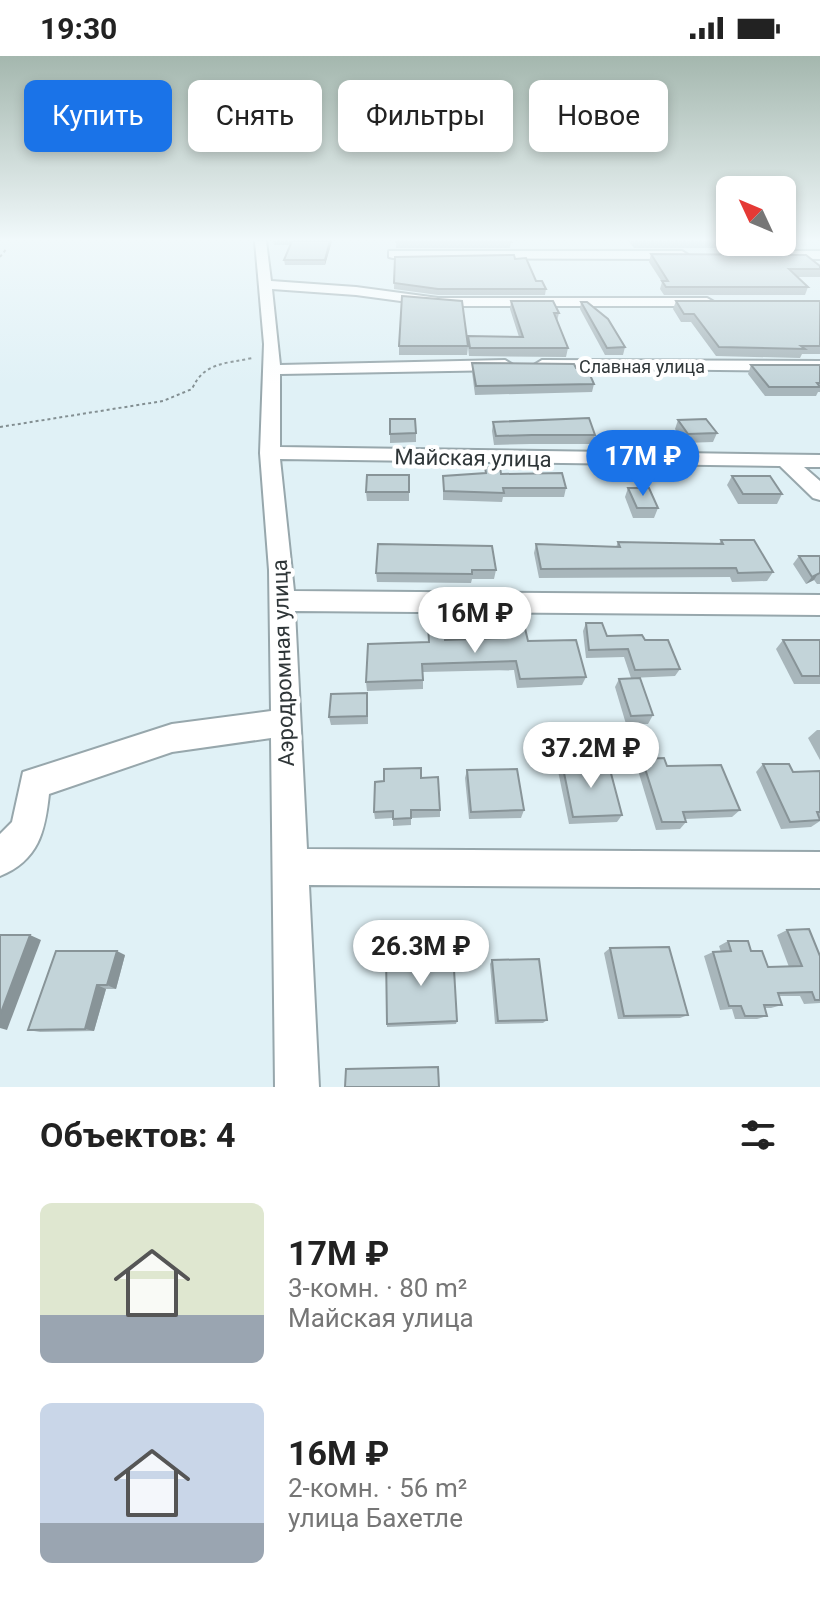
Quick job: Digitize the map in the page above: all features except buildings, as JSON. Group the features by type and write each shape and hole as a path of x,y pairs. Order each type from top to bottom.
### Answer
{"street":[{"name":"Аэродромная улица","path":"266,289 272,362 270,453 282,601 297,1087"},
{"path":"328,289 438,302 716,302"},
{"name":"Славная улица","path":"272,362 307,372 444,364 820,366"},
{"name":"Майская улица","path":"270,453 820,461"},
{"path":"786,461 820,493"},
{"path":"282,601 820,605"},
{"path":"0,858 28,830 34,783 172,738 285,723"},
{"path":"289,867 820,870"}],"path":[{"path":"0,427 163,401 192,389 199,374 206,369 272,362"}]}
